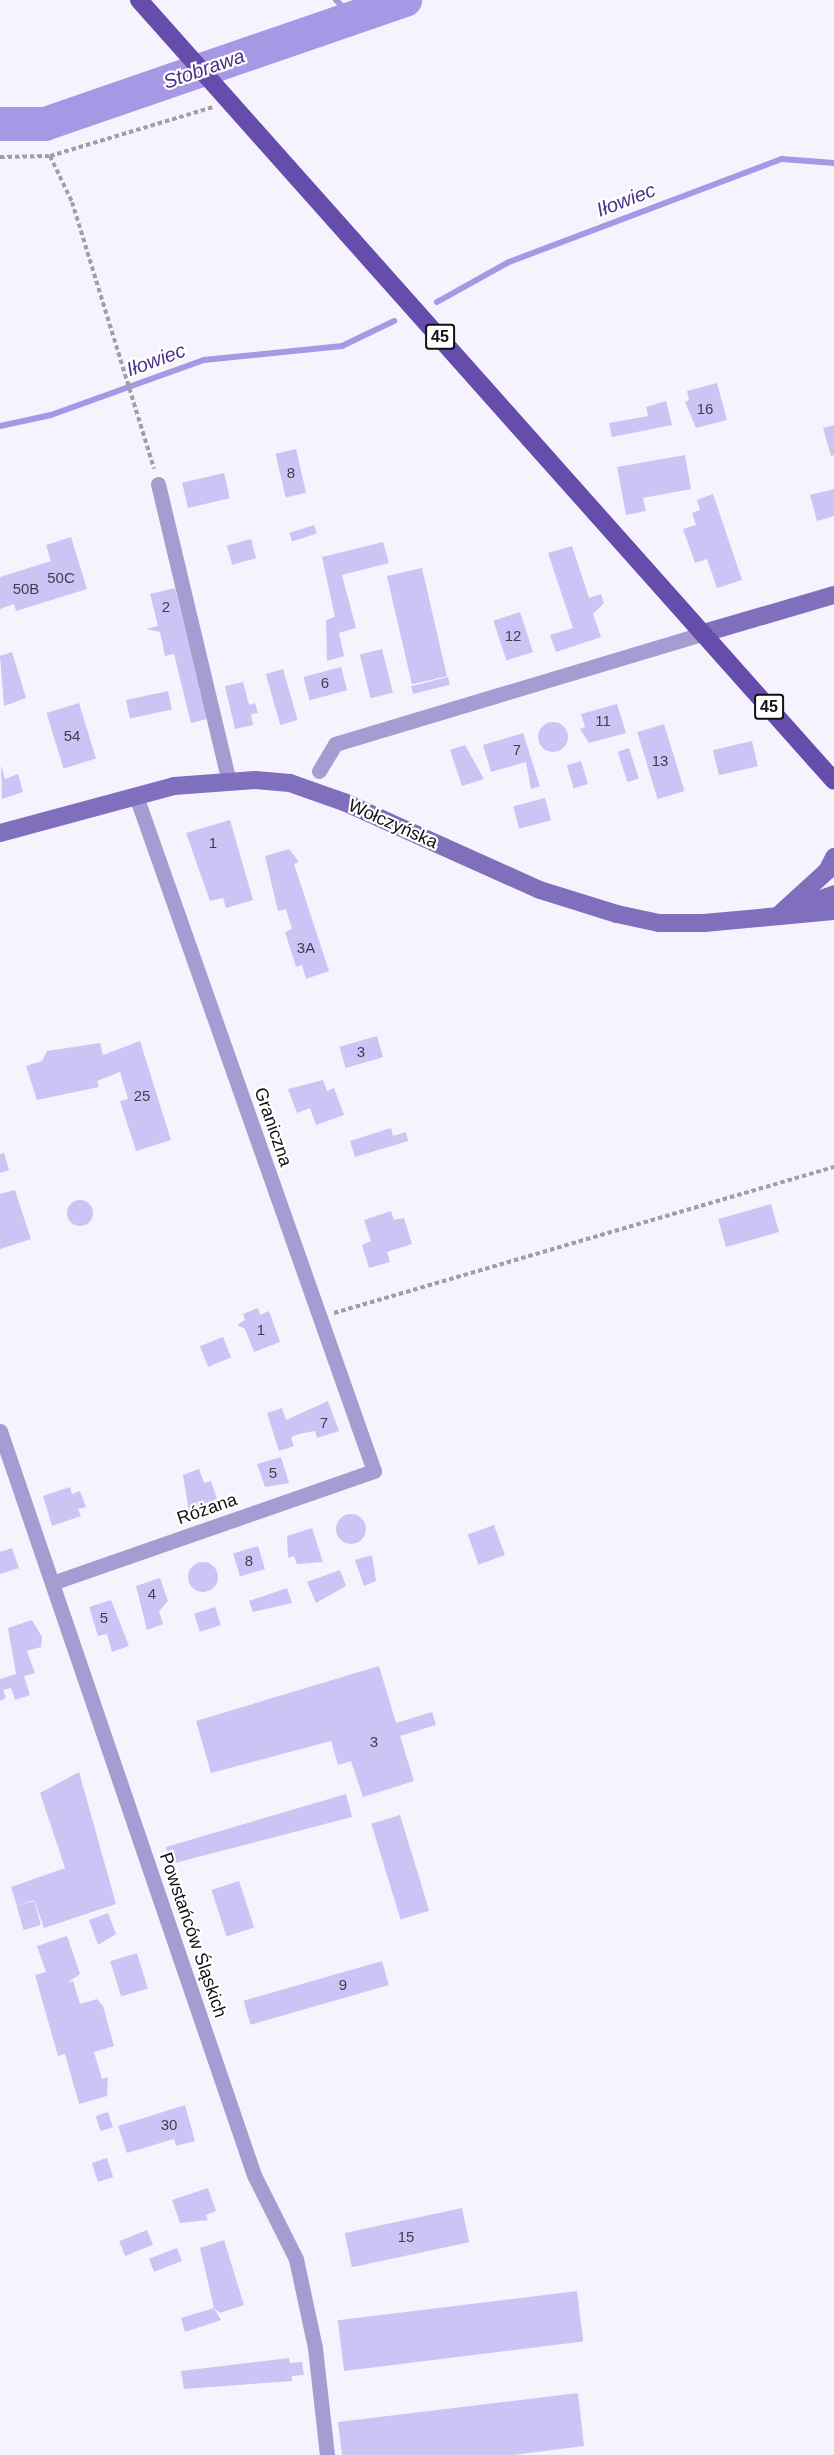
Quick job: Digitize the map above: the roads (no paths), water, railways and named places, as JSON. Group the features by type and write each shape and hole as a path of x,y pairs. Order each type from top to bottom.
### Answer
{"main road":[{"name":"45","path":"139,0 834,781"}],"street":[{"path":"158,484 228,778"},
{"path":"319,771 334,744 834,595"},
{"name":"Wołczyńska","path":"0,833 136,796 228,778 290,783 324,795 540,890 616,914 659,923 704,923 781,913 834,911"},
{"name":"Graniczna","path":"136,796 374,1471"},
{"path":"781,913 828,871 834,857"},
{"name":"Wołczyńska","path":"781,913 834,894"},
{"name":"Powstańców Śląskich","path":"0,1431 254,2175 296,2259 315,2348 327,2455"},
{"name":"Różana","path":"52,1583 374,1471"}],"waterway":[{"path":"336,0 355,19"},
{"name":"Stobrawa","path":"0,124 45,124 405,0"},
{"name":"Iłowiec","path":"437,302 509,262 782,159 834,163"},
{"name":"Iłowiec","path":"0,426 51,415 204,360 342,346 394,321"}]}
